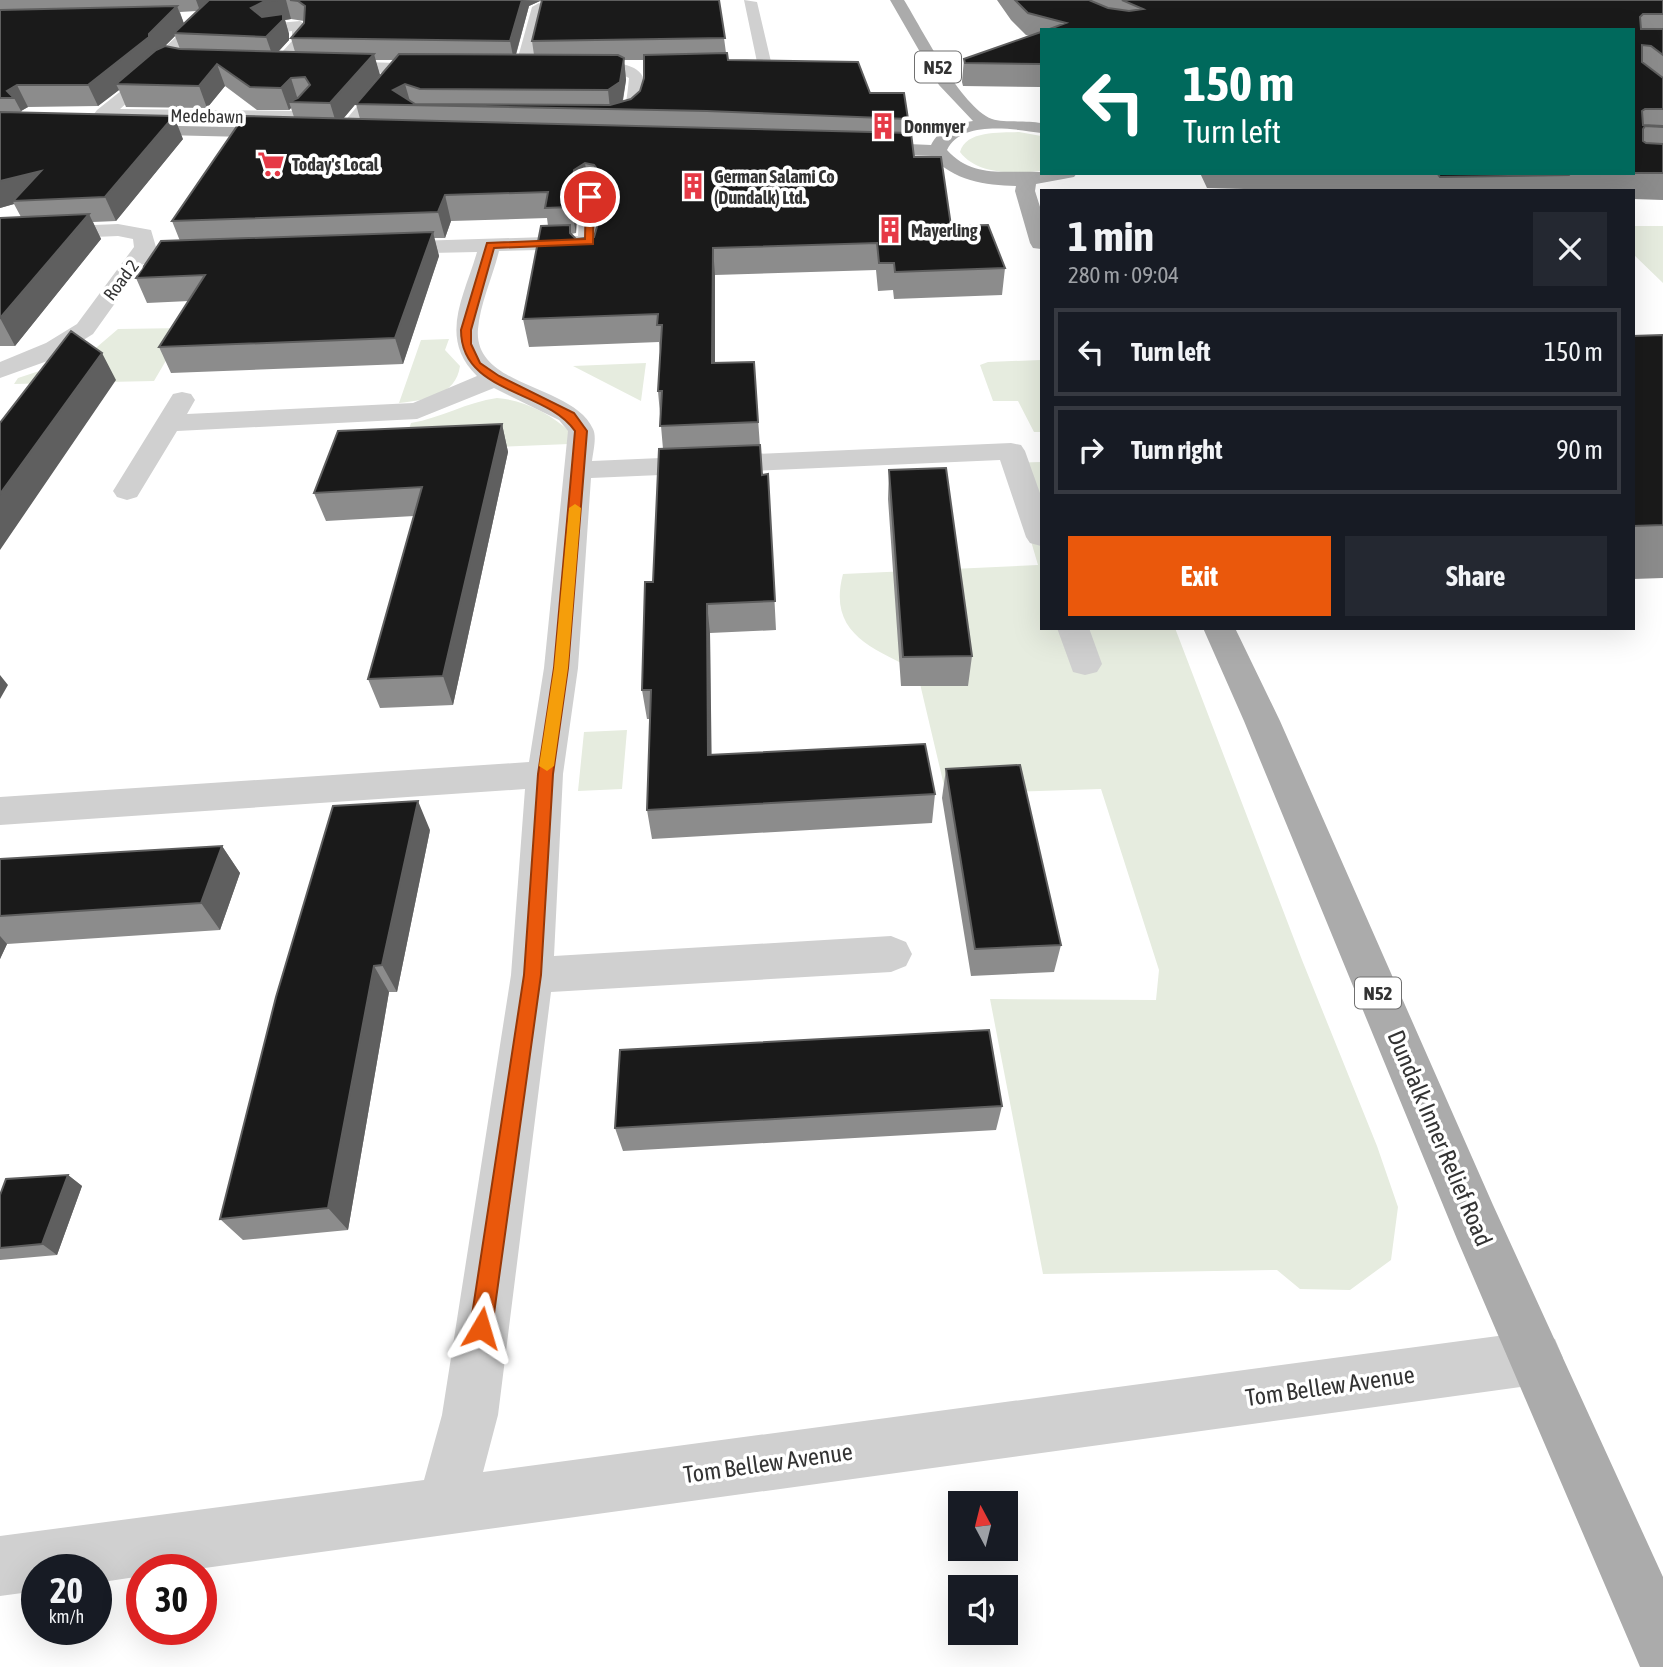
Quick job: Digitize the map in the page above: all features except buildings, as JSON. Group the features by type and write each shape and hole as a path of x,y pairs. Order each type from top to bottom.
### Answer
{"main road":[{"name":"N52","path":"897,0 951,89 989,125"},
{"path":"96,119 302,133"},
{"path":"1040,128 989,125 956,131 938,144 937,151 943,160 966,172 1001,179 1027,180 1056,175"},
{"path":"336,134 370,134"},
{"path":"841,146 937,151"},
{"path":"1027,180 1025,191 1040,240"},
{"name":"Dundalk Inner Relief Road","path":"1220,630 1262,721 1663,1647"}],"street":[{"path":"171,60 167,56 170,51 224,0"},
{"path":"701,69 764,66 750,2"},
{"path":"539,6 516,68 649,69"},
{"path":"177,18 205,18"},
{"path":"268,29 300,26 300,42 272,65 418,67"},
{"path":"96,119 157,67 171,60 227,64"},
{"path":"336,134 398,68"},
{"path":"580,121 612,120 628,115 635,107 637,78 634,73 624,69"},
{"name":"Medebawn","path":"96,119 295,118 306,106"},
{"path":"359,249 490,245 589,250 590,197"},
{"name":"Road 2","path":"0,235 118,230 143,235 145,247 85,329 51,353 0,370"},
{"path":"446,1506 470,1415 532,975 545,774 561,668 581,431 570,416 495,378 476,365 466,344 466,330 490,245"},
{"path":"137,258 220,255"},
{"path":"168,423 417,411 495,378"},
{"path":"127,491 184,397"},
{"path":"578,470 1011,451 1040,534"},
{"path":"1074,630 1085,664"},
{"path":"0,811 545,774"},
{"path":"532,975 891,954"},
{"name":"Tom Bellew Avenue","path":"0,1566 1536,1358"}],"shaded area":[{"path":"1019,132 1040,136 1040,171 1020,173 987,169 967,160 960,152 969,140 994,133"},
{"path":"1635,226 1663,226 1663,283 1635,256"},
{"path":"185,328 154,381 14,384 18,378 76,359 97,347 118,329"},
{"path":"449,339 445,350 460,366 452,384 438,395 399,403 421,340"},
{"path":"1040,360 1040,432 1034,432 1018,401 993,401 980,365 988,362"},
{"path":"646,363 641,401 573,366"},
{"path":"497,398 527,405 554,419 570,432 569,444 402,451 411,423"},
{"path":"1040,462 1040,630 1176,630 1302,960 1377,1146 1398,1207 1391,1260 1350,1290 1300,1289 1277,1270 1043,1274 990,999 1156,1000 1159,970 1101,789 946,794 917,671 885,655 858,636 848,625 842,611 840,594 843,574 1038,565 1008,463"},
{"path":"627,730 622,789 578,791 584,732"}],"slow traffic":[{"path":"547,766 561,668 575,508"}],"place":[{"name":"Donmyer","path":"883,126"},
{"name":"Today's Local","path":"271,164"},
{"name":"German Salami Co (Dundalk) Ltd.","path":"693,186"},
{"name":"Mayerling","path":"890,230"}],"route":[{"path":"481,1328 532,975 545,774 561,668 581,431 570,416 495,378 476,365 466,344 466,330 490,245 590,242 590,197"}]}
